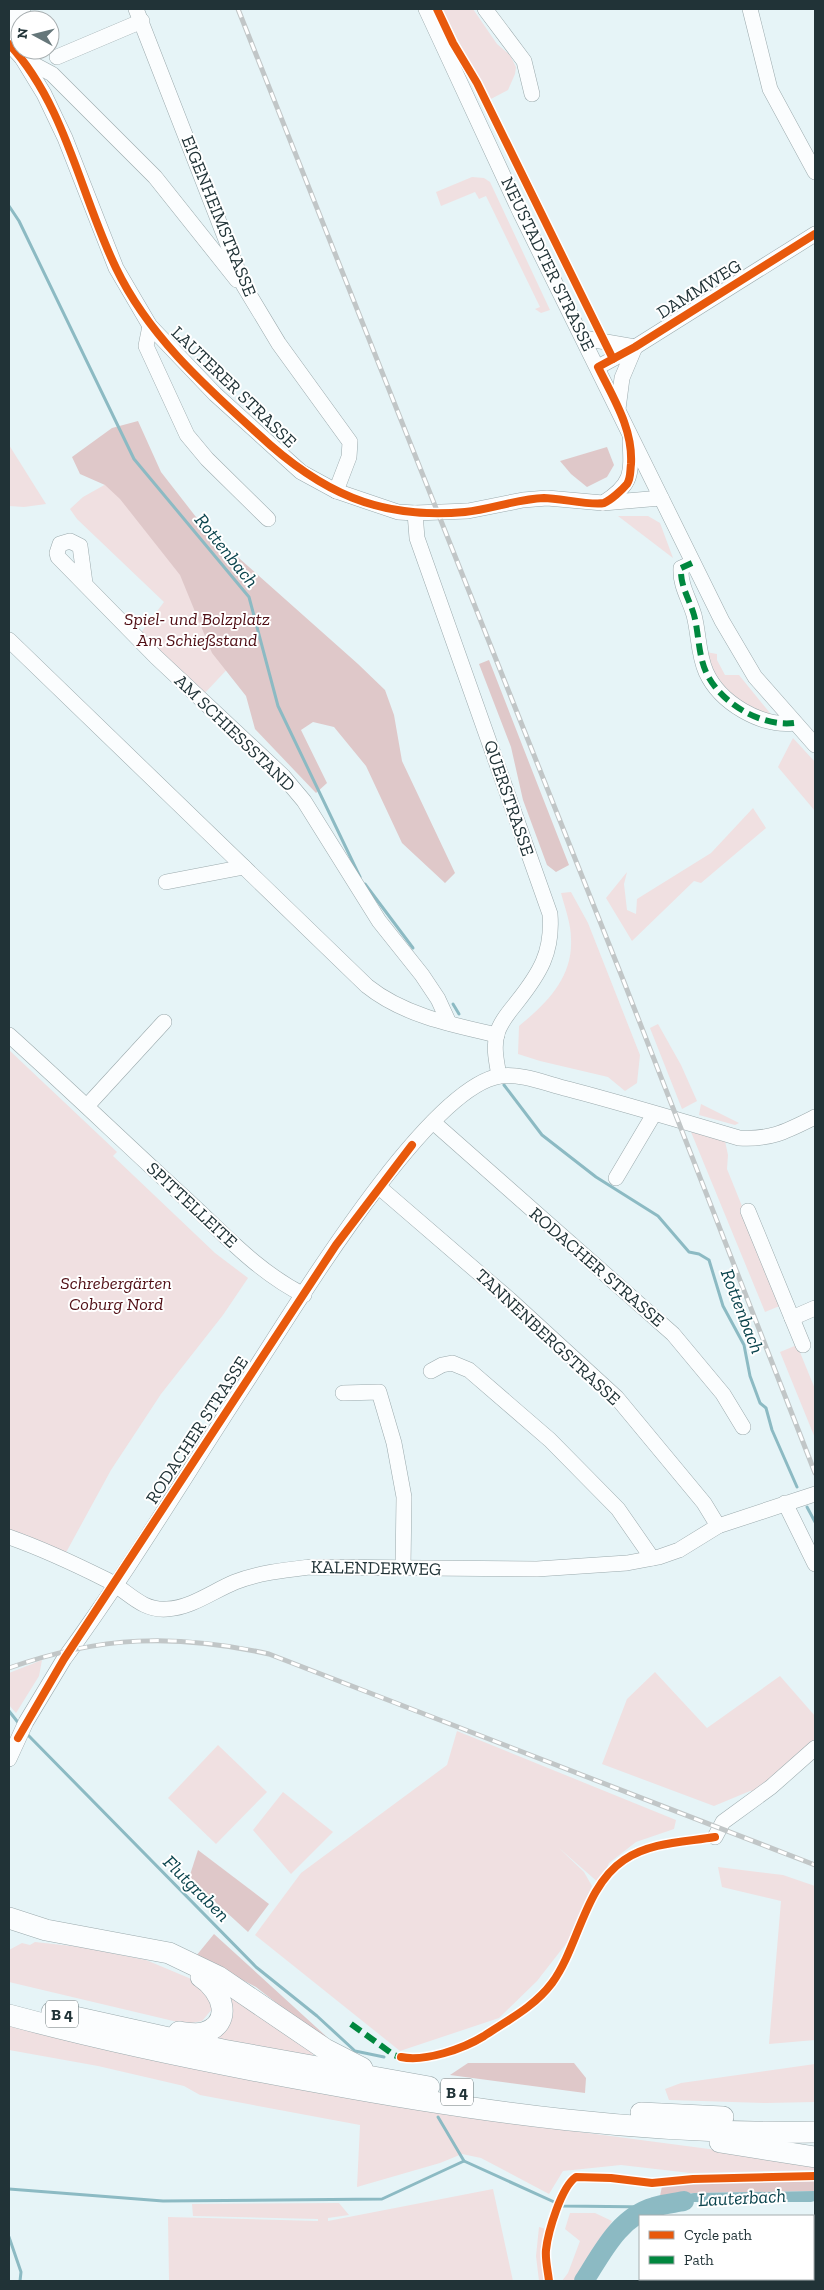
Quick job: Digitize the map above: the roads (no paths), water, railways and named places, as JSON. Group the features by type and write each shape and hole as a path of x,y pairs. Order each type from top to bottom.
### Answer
{"highway":[{"path":"9,1918 46,1930 169,1953 219,1977 325,2050 384,2079"},
{"path":"9,1930 46,1930"},
{"path":"104,2023 195,2034 204,2032 217,2023 221,2013 222,2002 211,1983 139,1948"},
{"name":"B 4","path":"9,2001 223,2050 478,2095 620,2112 678,2116 815,2118"},
{"name":"B 4","path":"9,2015 221,2065 475,2109 678,2131 815,2132"},
{"path":"618,2126 815,2157"}],"street":[{"name":"NEUSTADTER STRASSE","path":"426,9 520,212 598,367 692,563 755,677 815,745"},
{"path":"485,9 524,61 532,94"},
{"path":"750,9 770,89 815,172"},
{"path":"60,55 139,15"},
{"name":"EIGENHEIMSTRASSE","path":"139,15 244,286 279,344 350,442 349,457 336,491"},
{"name":"LAUTERER STRASSE","path":"23,60 44,94 65,138 116,268 150,326 259,435 301,472 336,491 398,512 468,511 523,500 547,498 603,503 661,498"},
{"path":"32,60 52,74 156,176 234,277 244,286"},
{"name":"DAMMWEG","path":"598,367 635,347 815,234"},
{"name":"LAUTERER STRASSE","path":"150,326 146,346 187,435 207,459 268,519"},
{"path":"583,338 635,347 622,378 618,409"},
{"path":"603,503 621,490 630,477 629,432"},
{"name":"QUERSTRASSE","path":"415,513 416,538 550,914 552,933 546,956 531,985 508,1014 497,1035 496,1057 499,1076"},
{"path":"692,563 681,568 681,578 694,615 700,653 712,684 729,700 767,722 794,723"},
{"name":"AM SCHIESSSTAND","path":"85,583 156,657 288,782 304,801 379,921 422,975 438,999 448,1023"},
{"path":"9,640 316,939 380,997 421,1015 497,1035"},
{"path":"166,882 213,875 244,867"},
{"path":"87,1106 164,1022"},
{"name":"SPITTELLEITE","path":"9,1035 232,1243 267,1273 304,1295"},
{"name":"RODACHER STRASSE","path":"9,1759 22,1731 64,1659 336,1245 379,1187 433,1122 474,1086 499,1076 521,1077 738,1138 756,1139 776,1136 815,1117"},
{"path":"616,1178 654,1114"},
{"name":"RODACHER STRASSE","path":"433,1122 673,1334 723,1394 743,1427"},
{"name":"TANNENBERGSTRASSE","path":"379,1187 509,1299 611,1392 704,1503 718,1526"},
{"path":"748,1211 803,1345"},
{"path":"792,1318 815,1308"},
{"path":"431,1370 452,1363 469,1370 550,1440 618,1510 652,1558"},
{"path":"343,1393 379,1392 394,1443 404,1497 403,1568"},
{"name":"KALENDERWEG","path":"10,1540 64,1558 115,1584 140,1604 168,1609 182,1606 236,1582 284,1570 310,1567 537,1569 627,1563 679,1550 718,1526 815,1494"},
{"path":"785,1504 815,1564"},
{"path":"715,1837 723,1822 771,1787 815,1748"}],"water":[{"path":"815,2191 815,2201 811,2202 693,2202 659,2213 654,2199 694,2193"}],"waterway":[{"name":"Rottenbach","path":"9,206 19,221 134,459 249,597 278,706 360,877"},
{"name":"Rottenbach","path":"365,884 413,948"},
{"name":"Rottenbach","path":"453,1004 459,1014"},
{"name":"Rottenbach","path":"504,1085 542,1135 596,1177 658,1216 689,1252 699,1254 709,1260 723,1306 744,1345 750,1376 760,1403 766,1408 772,1430 797,1487"},
{"name":"Rottenbach","path":"807,1507 815,1522"},
{"name":"Flutgraben","path":"9,1711 20,1725"},
{"name":"Flutgraben","path":"27,1734 256,1967 317,2016 355,2051 384,2057"},
{"name":"Flutgraben","path":"438,2117 464,2161"},
{"path":"9,2189 163,2201 382,2199 464,2161 563,2206 652,2207"},
{"name":"Lauterbach","path":"584,2281 621,2227 642,2212 654,2207 684,2201"},
{"path":"9,2237 21,2272 20,2281"}],"railway":[{"path":"238,9 624,982 815,1473"},
{"path":"9,1668 75,1649 138,1641 202,1643 269,1654 815,1865"}],"park label":[{"name":"Spiel- und Bolzplatz Am Schießstand","path":"197,629"},
{"name":"Schrebergärten Coburg Nord","path":"116,1294"}]}
